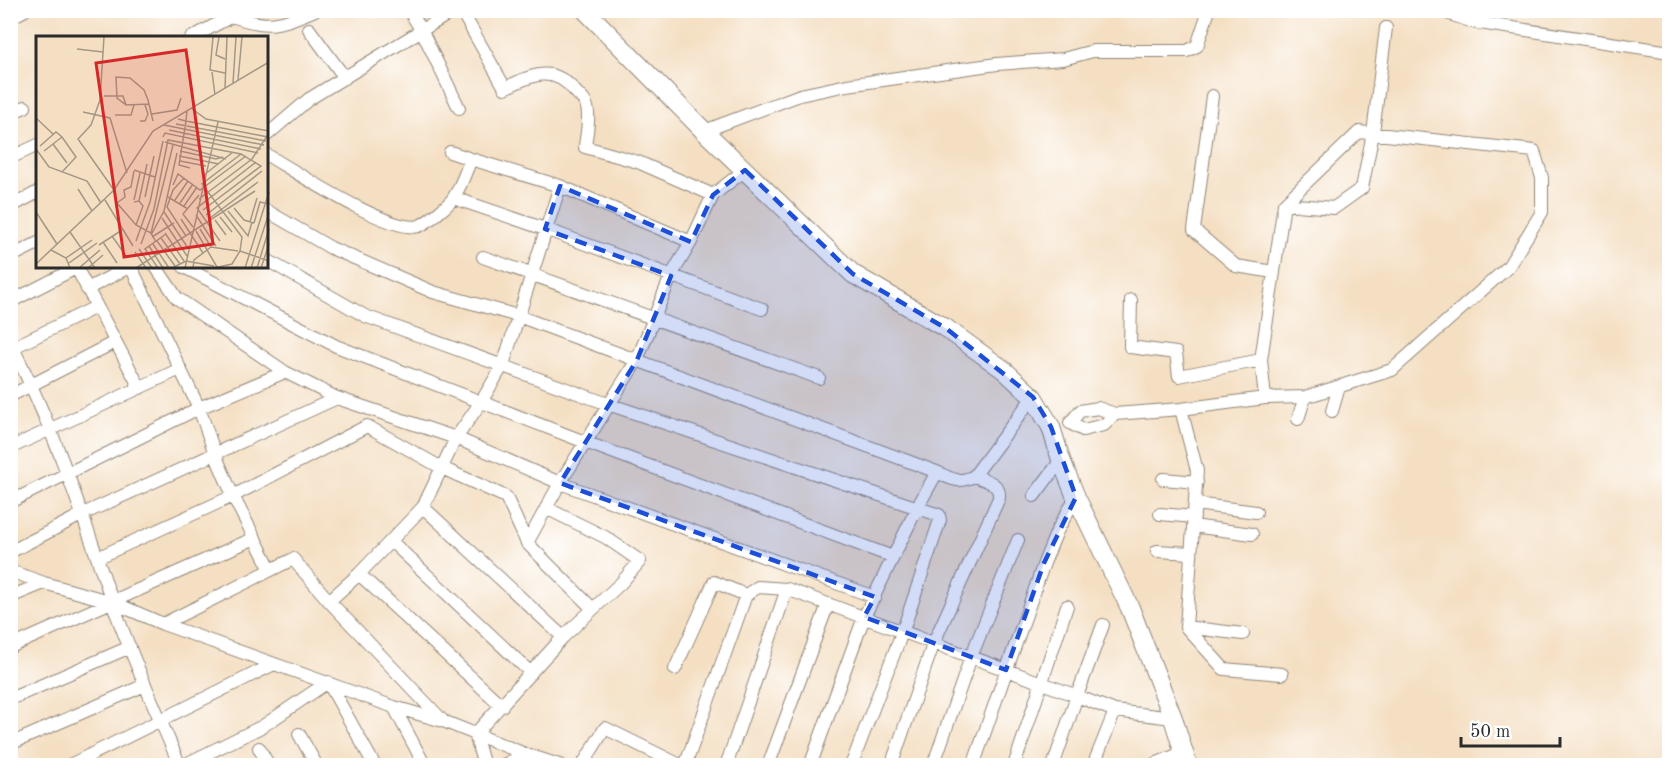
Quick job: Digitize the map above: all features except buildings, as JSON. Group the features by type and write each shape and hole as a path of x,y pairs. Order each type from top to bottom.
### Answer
{"street":[{"path":"10,18 25,10"},
{"path":"194,36 230,13 263,25 274,25 285,23 315,10"},
{"path":"409,10 422,31 459,108"},
{"path":"268,134 309,99 455,10"},
{"path":"461,10 505,88 532,76 553,74 569,85 586,104 588,124 585,147 638,162 713,195"},
{"path":"585,10 704,131 853,274 946,329 1004,370 1033,398 1051,427 1076,497 1130,608 1173,718 1186,759 1150,765"},
{"path":"704,131 800,95 847,86 997,64 1064,59 1093,51 1187,51 1197,46 1209,10"},
{"path":"1438,10 1473,22 1670,52"},
{"path":"309,28 345,78"},
{"path":"1284,204 1334,208 1362,188 1373,133 1386,28"},
{"path":"1212,96 1194,230 1236,266 1274,272"},
{"path":"10,113 25,107"},
{"path":"1051,427 1070,423 1080,411 1098,408 1115,414 1180,409 1265,398 1305,397 1392,370 1508,267 1542,212 1542,178 1534,151 1359,132 1284,204 1261,360 1265,398"},
{"path":"10,158 36,146"},
{"path":"450,152 560,186 691,242"},
{"path":"268,156 367,212 393,224 406,226 418,226 428,221 454,198 471,159"},
{"path":"527,543 560,483 637,360 671,276 691,242 713,195 745,170"},
{"path":"329,601 359,574 423,507 456,438 503,365 560,186"},
{"path":"10,207 36,193"},
{"path":"454,198 762,309"},
{"path":"268,212 331,248 433,292 518,316 937,472 956,482 974,476 1033,398"},
{"path":"10,257 36,244"},
{"path":"483,257 819,378"},
{"path":"268,261 365,316 608,404 939,515 940,520 903,630 851,765"},
{"path":"10,302 74,268"},
{"path":"76,268 140,388"},
{"path":"87,290 128,268"},
{"path":"130,268 199,408 233,496 271,570"},
{"path":"157,268 177,298 285,372 337,398 456,438 560,483 875,597"},
{"path":"186,268 336,346 893,557"},
{"path":"1131,300 1130,348 1176,353 1179,376 1261,360"},
{"path":"96,307 11,346 51,428 99,557 112,602 145,685 181,765 263,726 328,682"},
{"path":"10,396 115,342"},
{"path":"10,448 180,369"},
{"path":"10,502 199,408 285,372"},
{"path":"1332,411 1339,387"},
{"path":"1298,419 1305,397"},
{"path":"10,552 83,514 337,398"},
{"path":"1180,409 1197,471 1186,627 1224,669 1282,674"},
{"path":"1070,423 1083,430 1104,425 1115,414"},
{"path":"99,557 233,496 367,426 442,468 506,497 527,543 593,609"},
{"path":"1034,496 1061,460"},
{"path":"810,765 864,617 937,472"},
{"path":"891,765 934,642 999,498 998,487 974,476"},
{"path":"1163,479 1197,482"},
{"path":"973,765 1044,563 1057,531 1076,497"},
{"path":"1195,504 1256,512"},
{"path":"423,507 563,637"},
{"path":"475,734 563,637 621,583 640,561 605,537 546,508"},
{"path":"1160,514 1252,534"},
{"path":"10,647 255,538"},
{"path":"933,765 971,657 1018,540"},
{"path":"391,541 531,674"},
{"path":"1157,551 1191,553"},
{"path":"163,624 293,559 329,601 443,721"},
{"path":"10,571 112,602 163,624 394,707 443,721 525,754 562,765"},
{"path":"359,574 502,706"},
{"path":"675,669 714,582 746,595"},
{"path":"10,597 44,583"},
{"path":"582,765 605,728 683,765 746,595 758,587 788,589 1043,682 1115,711 1173,718"},
{"path":"726,765 788,589"},
{"path":"768,765 828,604"},
{"path":"1014,765 1067,606"},
{"path":"1053,765 1103,626"},
{"path":"1186,627 1243,634"},
{"path":"10,699 130,646"},
{"path":"68,765 274,664"},
{"path":"328,682 375,765"},
{"path":"10,744 145,685"},
{"path":"394,707 425,765"},
{"path":"1093,765 1115,711"},
{"path":"299,734 317,765"},
{"path":"475,734 484,765"},
{"path":"259,748 268,765"},
{"path":"502,765 525,754"},
{"path":"525,754 531,765"}],"highlighted area":[{"path":"745,170 853,274 947,329 1033,397 1051,427 1076,497 1044,563 1006,670 864,617 875,597 560,483 637,360 671,276 545,229 560,186 691,242 713,195"}]}
